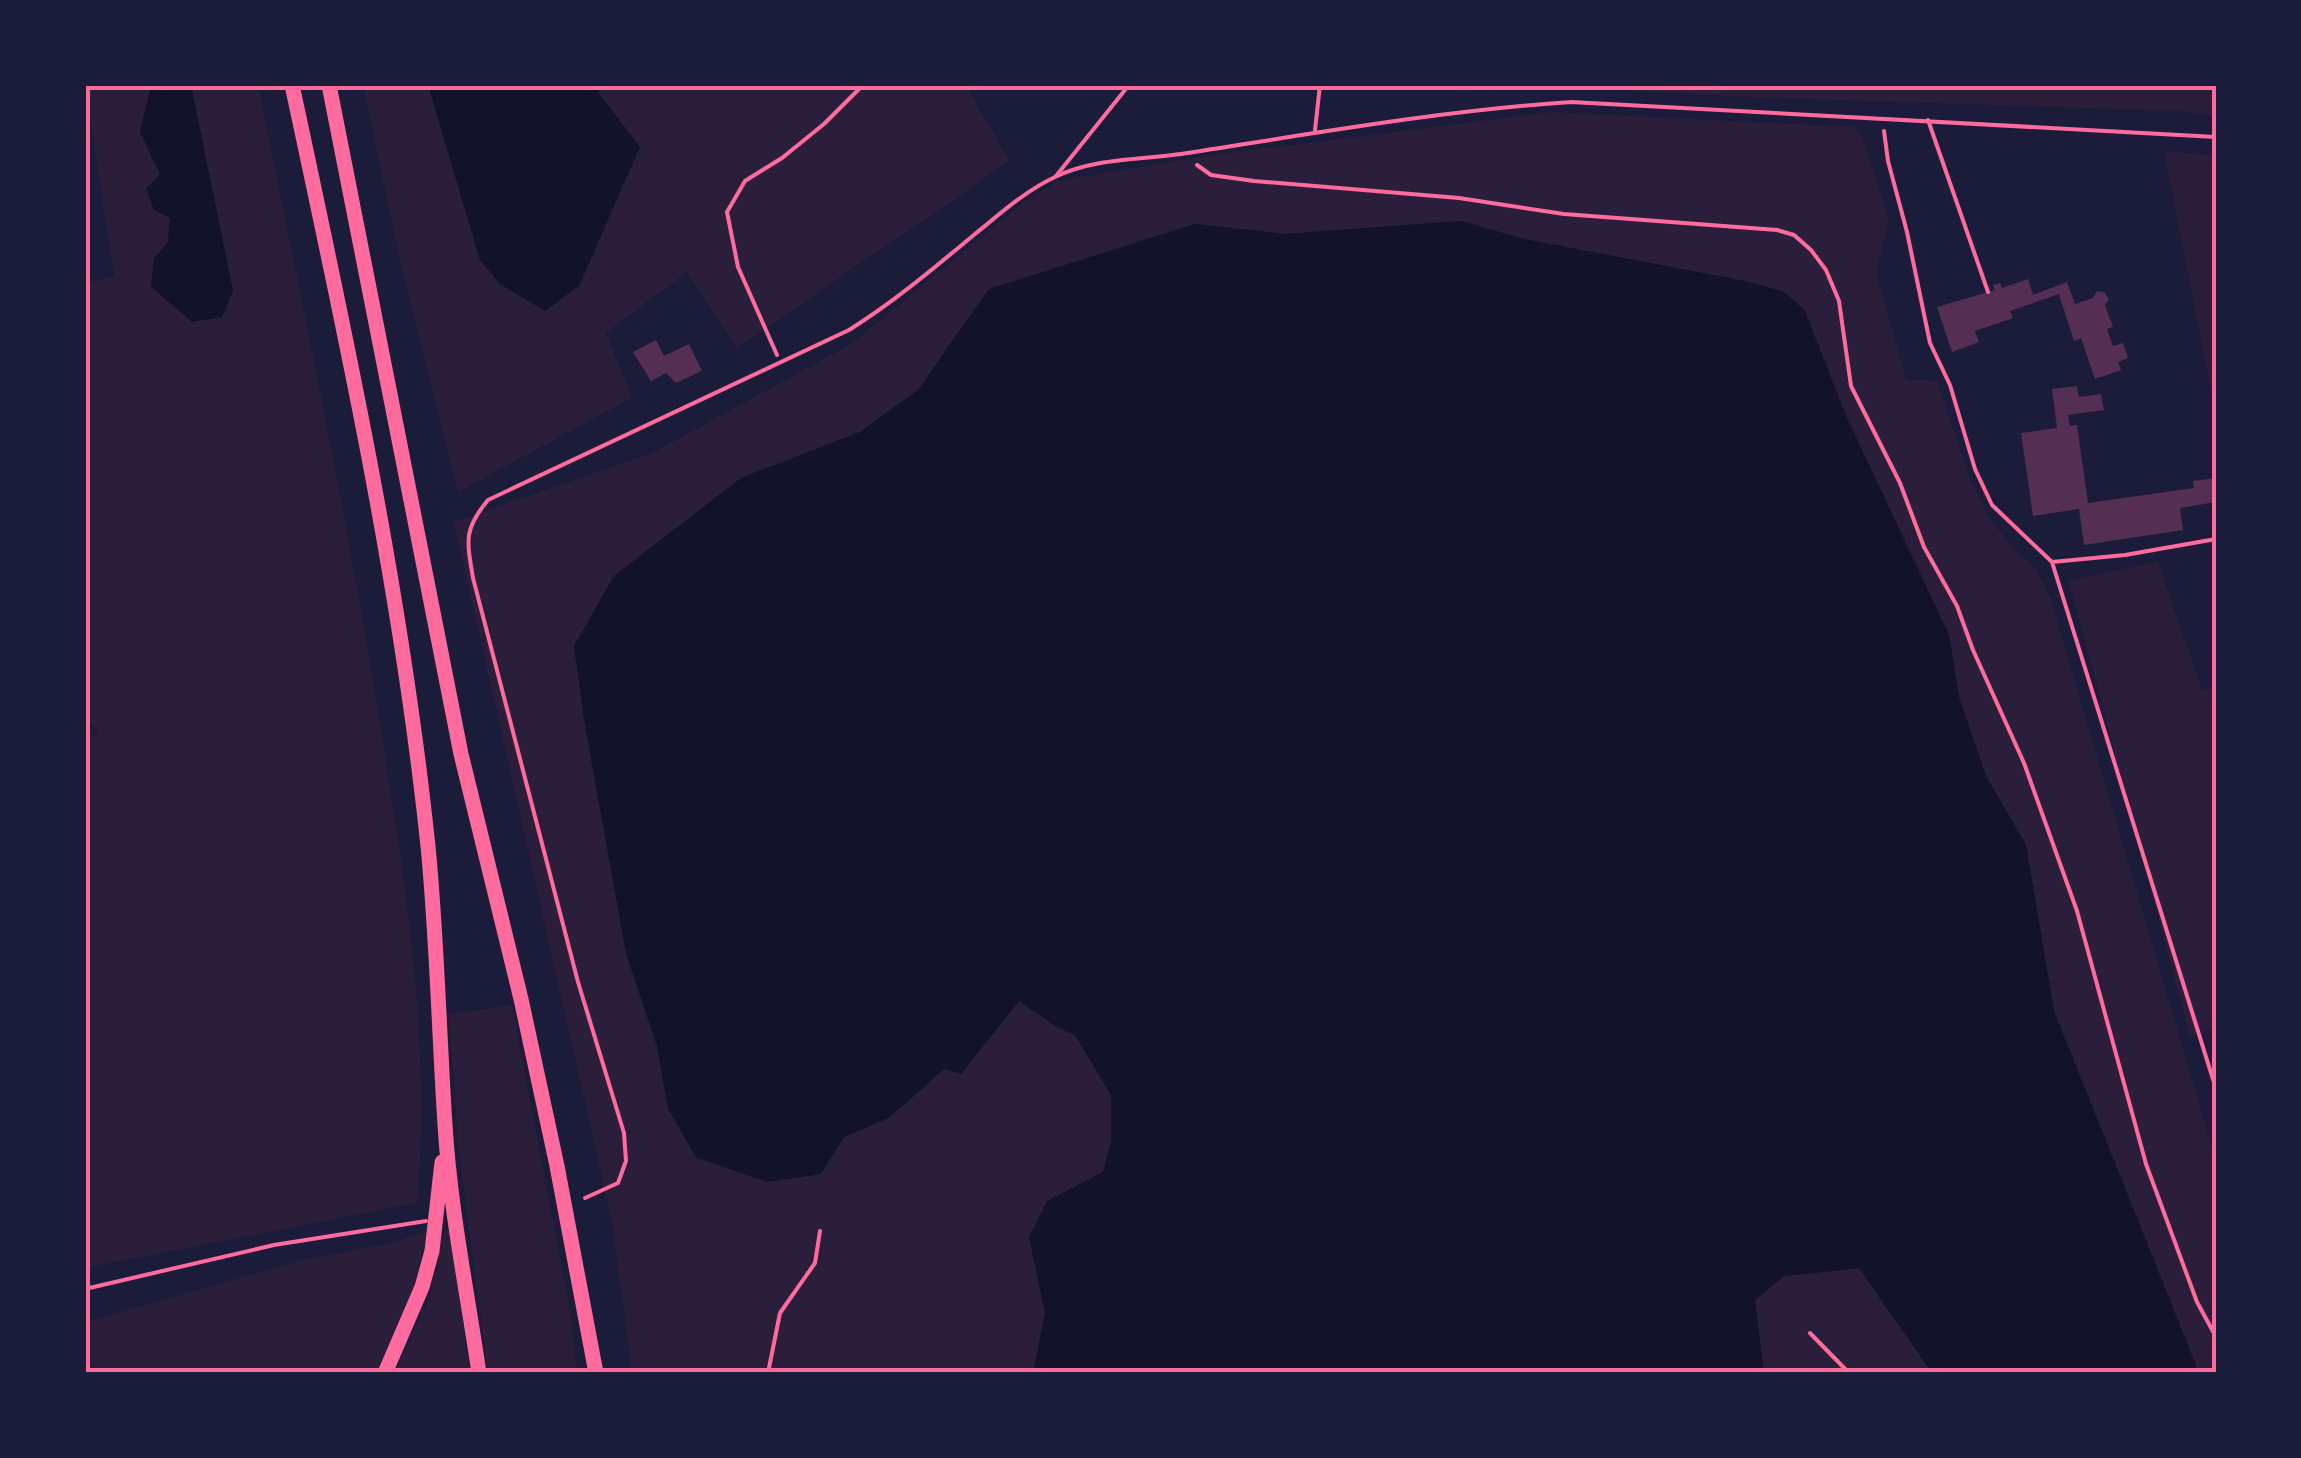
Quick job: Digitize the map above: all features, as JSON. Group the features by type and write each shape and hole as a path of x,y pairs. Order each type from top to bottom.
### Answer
{"highway":[{"path":"292,85 390,567 405,670 428,846 445,1128 479,1373"},
{"path":"328,85 460,754 558,1166 588,1373"},
{"path":"385,1373 422,1287 432,1251 445,1128"},
{"path":"576,1276 596,1373"}],"lane":[{"path":"1056,176 1128,85"},
{"path":"1315,131 1320,85"},
{"path":"585,1198 618,1183 626,1161 624,1133 578,982 473,578 468,550 470,522 488,500 780,364 877,313 1018,199 1056,176 1103,162 1488,107 1571,102 2216,137"},
{"path":"1928,120 1988,292"},
{"path":"85,1289 274,1245 426,1221"}],"path":[{"path":"780,364 738,267 727,212 745,181 824,124 863,85"},
{"path":"1885,119 1888,161 1930,344 1950,384 1975,469 1992,506 2052,562 2216,1088"},
{"path":"1180,154 1211,175 1343,191 1459,198 1564,214 1776,230 1794,235 1811,250 1826,270 1839,300 1851,386 1900,483 1924,548 1958,606 1973,650 2024,763 2077,911 2146,1164 2197,1302 2216,1338"},
{"path":"2052,562 2124,555 2216,539"},
{"path":"768,1373 780,1313 815,1263 820,1231"},
{"path":"1810,1333 1849,1373"}],"shaded area":[{"path":"85,85 151,85 140,132 160,174 154,210 170,217 168,242 154,259 233,291 191,85 258,85 324,411 391,796 419,1028 421,1144 417,1203 85,1268 85,740 98,734 85,712 85,283 114,276"},
{"path":"151,85 191,85 233,291 222,317 192,322 151,287 154,259 168,242 170,218 154,210 146,189 160,174 140,132"},
{"path":"363,85 428,85 480,260 597,91 605,85 965,85 1010,161 737,348 687,272 606,333 632,398 458,492 398,251"},
{"path":"428,85 605,85 598,92 640,147 579,286 545,311 500,284 480,260"},
{"path":"1524,85 2216,85 2216,116 2179,111 1773,98"},
{"path":"1552,112 1855,127 1862,136 1889,221 1876,272 1906,379 1937,381 1969,476 1986,512 2009,544 2036,569 2050,597 2216,1161 2216,1373 2199,1373 2054,1011 2026,845 1986,776 1959,697 1949,635 1847,418 1805,310 1784,292 1750,282 1524,239 1461,221 1285,234 1195,224 989,289 918,390 860,432 741,478 614,576 574,646 585,725 626,953 657,1046 668,1109 697,1158 767,1182 820,1174 844,1137 890,1117 944,1069 961,1074 1019,1000 1075,1035 1111,1095 1111,1142 1103,1172 1029,1237 1045,1313 1033,1373 632,1373 612,1222 454,522 654,452 851,344 1024,202 1057,181 1212,155"},
{"path":"2164,151 2216,155 2216,416"},
{"path":"1461,221 1524,239 1750,282 1784,292 1804,310 1847,418 1949,635 1959,697 1986,776 2026,845 2054,1011 2199,1373 1932,1373 1859,1268 1784,1276 1755,1300 1764,1373 1033,1373 1045,1313 1029,1237 1047,1201 1103,1172 1111,1142 1111,1095 1075,1035 1019,1001 961,1074 944,1069 890,1117 844,1137 821,1174 767,1182 696,1157 668,1109 657,1046 626,953 585,725 574,646 614,576 741,478 860,432 918,390 989,289 1195,224 1285,234"},
{"path":"2158,561 2202,690 2216,687 2216,1028 2190,1036 2069,581"},
{"path":"512,1005 571,1316 577,1373 488,1373 458,1145 449,1014"},
{"path":"450,1230 470,1373 394,1373 429,1298 444,1231"},
{"path":"427,1231 413,1290 376,1373 85,1373 85,1322 302,1260 387,1244"},
{"path":"1860,1268 1932,1373 1764,1373 1755,1300 1784,1276"}],"building":[{"path":"2028,279 2033,295 2067,282 2075,304 2093,298 2097,291 2104,292 2109,299 2105,305 2113,327 2107,329 2113,346 2123,343 2128,358 2118,362 2121,370 2095,379 2081,338 2074,341 2059,294 2010,311 2013,318 1975,331 1979,342 1952,352 1937,307 1995,290 1993,285 2000,283 2002,288"},
{"path":"656,340 664,356 689,344 702,371 676,383 666,373 651,381 633,352"},
{"path":"2077,386 2079,397 2101,394 2104,410 2068,415 2070,426 2077,425 2088,503 2194,488 2193,481 2216,478 2216,502 2180,508 2183,530 2084,545 2079,509 2033,516 2021,433 2057,428 2052,389"}]}
